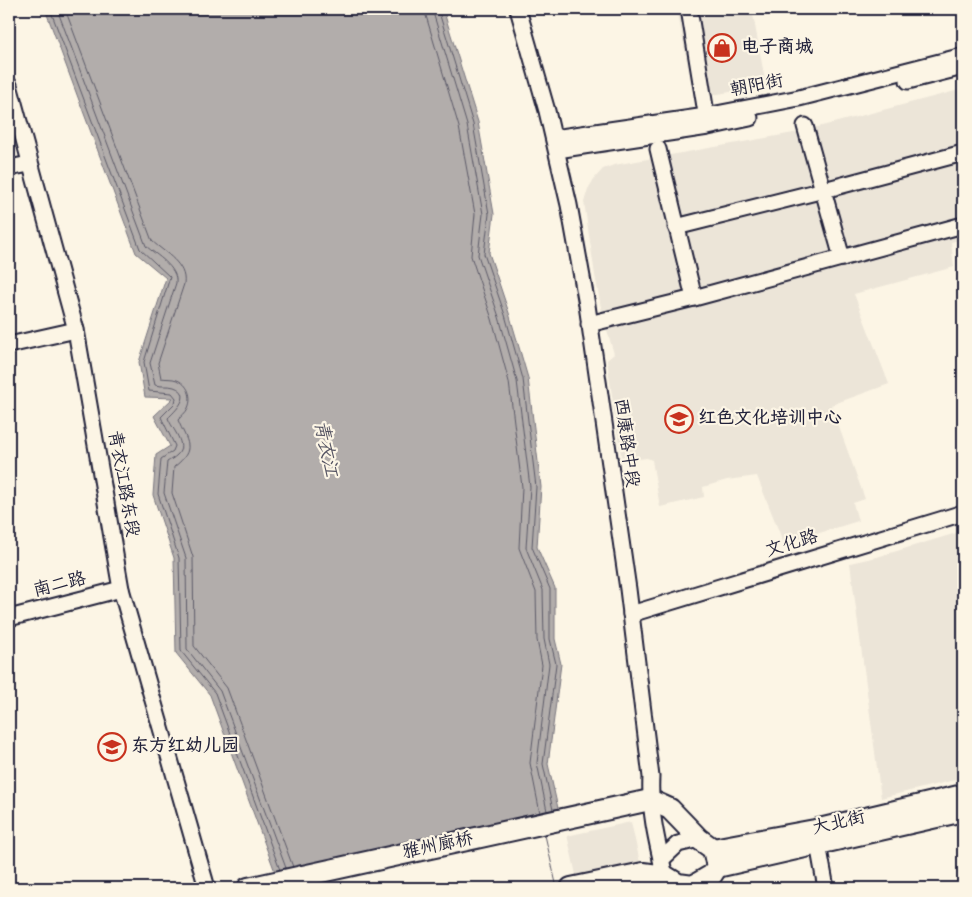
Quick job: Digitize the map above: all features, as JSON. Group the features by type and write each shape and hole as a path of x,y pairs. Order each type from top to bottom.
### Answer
{"main road":[{"name":"大北街","path":"817,837 963,796"},
{"name":"雅州廊桥","path":"248,888 650,800"},
{"path":"571,888 643,873 665,875 678,884 694,886 712,875 710,852 670,809 650,800"},
{"name":"大北街","path":"710,852 817,837 963,811"}],"street":[{"name":"西康路中段","path":"518,9 570,205 631,614 651,777 650,800 665,875"},
{"path":"689,9 707,122"},
{"name":"朝阳街","path":"707,122 963,56"},
{"name":"朝阳街","path":"555,144 802,106 963,67"},
{"name":"青衣江路东段","path":"9,85 29,164 76,330 121,589 207,888"},
{"path":"805,126 842,258"},
{"path":"658,149 694,298"},
{"path":"676,227 824,190 963,152"},
{"path":"9,168 29,164"},
{"path":"589,324 694,298 963,224"},
{"path":"9,345 76,330"},
{"name":"文化路","path":"631,614 963,513"},
{"name":"南二路","path":"9,618 121,589"},
{"path":"817,837 826,888"},
{"path":"665,875 678,844 710,852"}],"shaded area":[{"name":"电子商城","path":"677,9 752,9 766,86 694,98"},
{"path":"963,89 963,239 951,242 954,267 854,294 889,384 831,405 865,499 853,503 858,521 784,544 757,476 727,480 703,487 704,497 660,507 652,460 647,458 622,461 617,429 621,428 620,417 615,417 607,360 614,354 602,313 584,202 588,189 594,179 603,169 614,165 799,132"},
{"path":"963,531 963,778 881,798 850,563 877,557"},
{"path":"631,822 641,867 542,888 326,888"}],"water":[{"name":"青衣江","path":"45,9 443,9 478,122 494,214 489,253 528,378 541,487 537,547 555,588 555,639 561,664 548,764 576,888 281,888 210,695 176,653 174,558 153,495 156,455 170,446 154,416 173,398 145,397 139,362 166,278 136,253"}],"pier":[{"path":"561,808 579,888 278,888 272,871"}],"place":[{"name":"电子商城","path":"722,48"},
{"name":"红色文化培训中心","path":"679,419"},
{"name":"东方红幼儿园","path":"112,747"}]}
